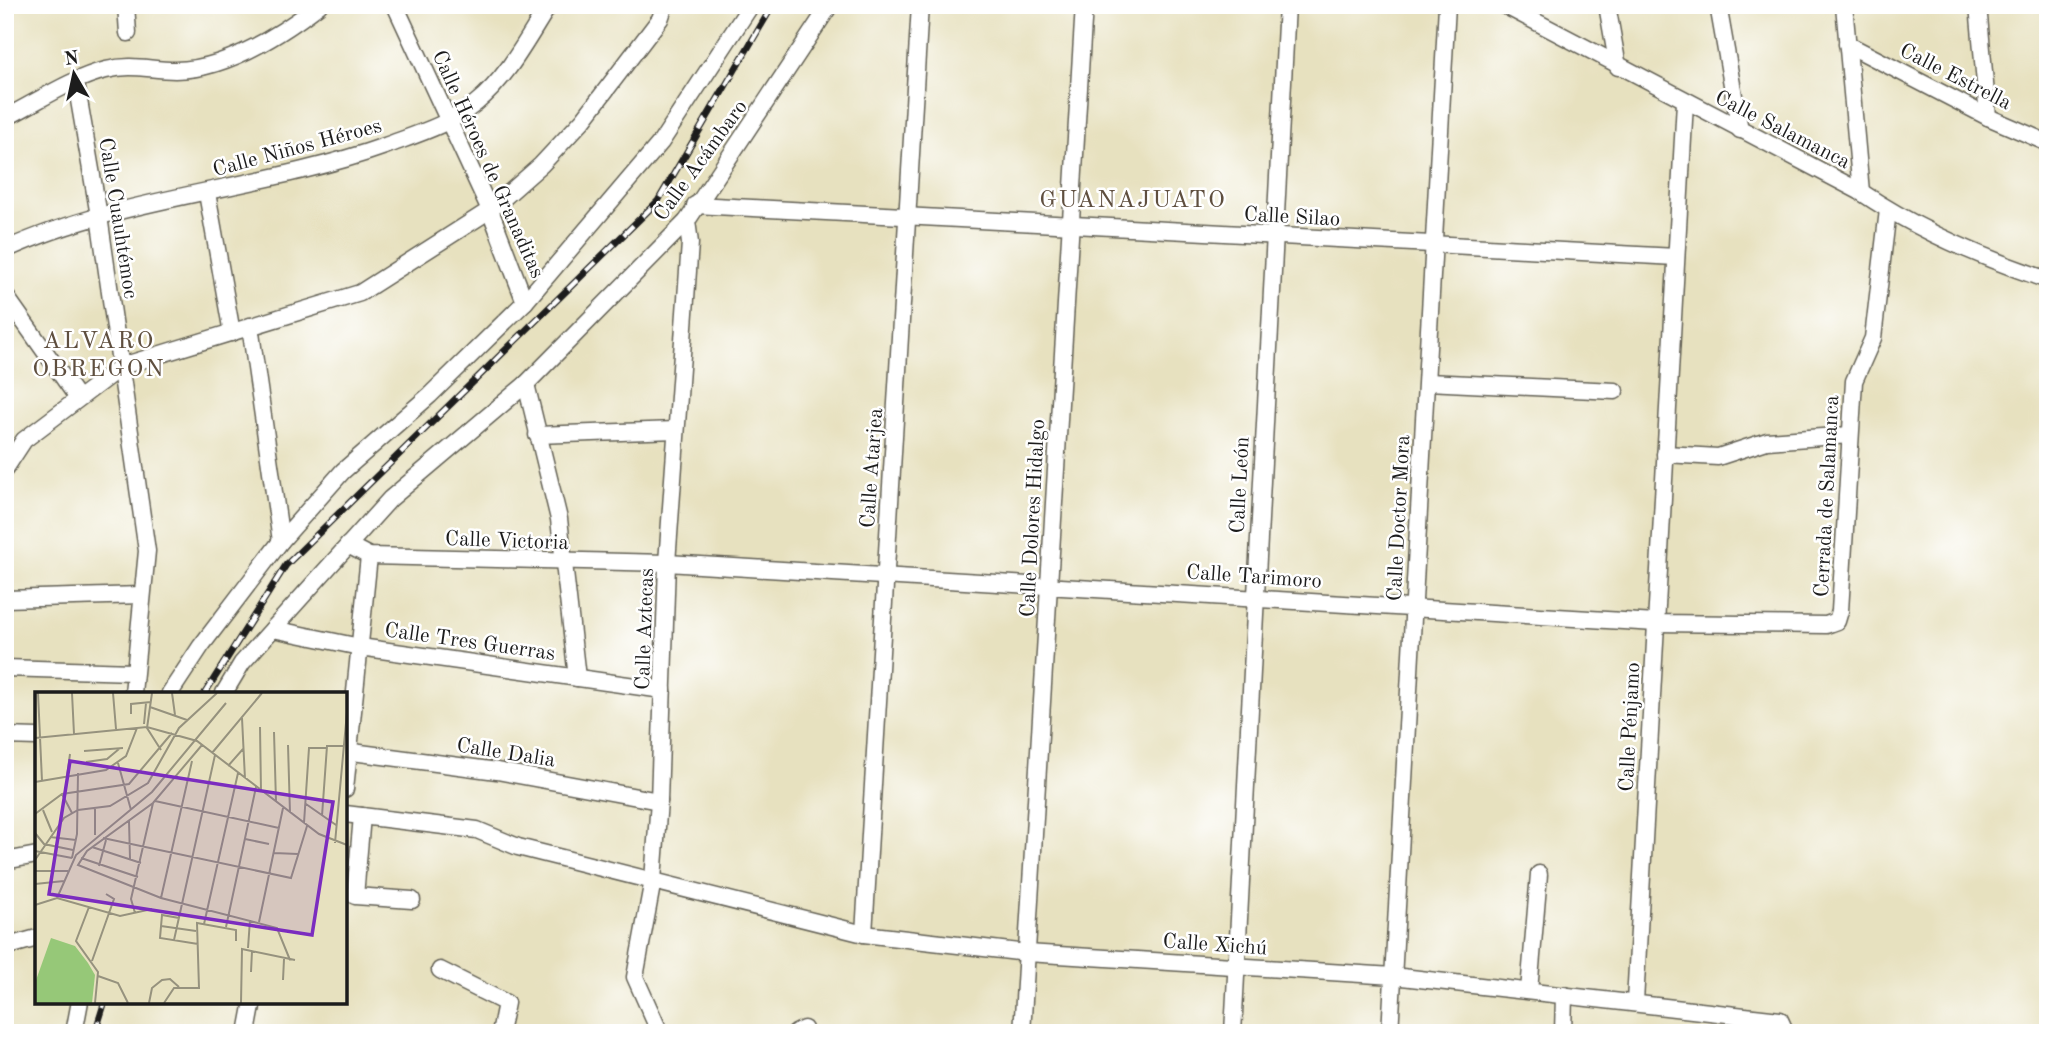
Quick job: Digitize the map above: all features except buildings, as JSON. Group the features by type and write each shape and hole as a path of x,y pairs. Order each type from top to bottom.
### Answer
{"street":[{"path":"126,5 128,33"},
{"path":"5,118 103,71 131,65 176,70 219,62 290,27 319,5"},
{"name":"Calle Héroes de Granaditas","path":"395,5 490,210 525,303"},
{"name":"Calle Niños Héroes","path":"5,250 99,216 350,158 450,122 477,103 503,76 549,5"},
{"path":"5,469 24,440 77,397 122,366 360,293 490,210 541,165 583,120 662,12 649,5"},
{"path":"171,692 201,646 281,541 343,471 430,395 525,303 662,142 751,5"},
{"name":"Calle Acámbaro","path":"225,692 242,663 390,499 526,384 687,221 695,205 748,133 830,5"},
{"name":"Calle Atarjea","path":"864,934 920,5"},
{"name":"Calle Dolores Hidalgo","path":"1022,1033 1084,5"},
{"name":"Calle León","path":"1233,1033 1287,5"},
{"name":"Calle Doctor Mora","path":"1390,1033 1447,5"},
{"name":"Calle Salamanca","path":"1504,5 1861,192 1888,210 1988,260 2048,280"},
{"path":"1607,5 1618,67"},
{"path":"1718,5 1740,130"},
{"path":"1844,5 1861,192"},
{"path":"1978,5 1988,117"},
{"name":"Calle Estrella","path":"1847,44 1988,117 2048,143"},
{"name":"Calle Cuauhtémoc","path":"76,83 122,366 147,551 133,692"},
{"name":"Calle Pénjamo","path":"1635,1002 1685,102"},
{"path":"207,193 232,332"},
{"name":"Calle Silao","path":"695,205 1676,257"},
{"name":"Cerrada de Salamanca","path":"1837,621 1854,381 1873,338 1888,210"},
{"name":"Calle Aztecas","path":"660,1033 635,977 653,880 659,801 667,563 690,243 687,221"},
{"path":"5,295 77,397"},
{"path":"250,326 281,541"},
{"path":"1427,382 1615,391"},
{"path":"526,384 559,519 577,678"},
{"path":"537,435 676,430"},
{"path":"1665,454 1718,457 1767,441 1850,435"},
{"name":"Calle Victoria","path":"348,545 369,556 565,563 667,563"},
{"path":"346,770 369,556"},
{"name":"Calle Tarimoro","path":"667,563 1254,596 1656,623 1826,625 1837,621"},
{"path":"5,599 142,595"},
{"name":"Calle Tres Guerras","path":"273,629 360,647 663,690"},
{"path":"5,668 133,672"},
{"path":"5,736 35,737"},
{"name":"Calle Dalia","path":"347,751 509,773 659,801"},
{"name":"Calle Xichú","path":"346,814 477,830 518,847 864,934 1027,953 1393,976 1635,1002 1783,1026"},
{"path":"362,816 355,896 412,900"},
{"path":"5,861 35,855"},
{"path":"1529,991 1539,874"},
{"path":"5,947 35,939"},
{"path":"440,970 506,1003 500,1033"},
{"path":"1563,1033 1564,995"},
{"path":"74,1033 80,1003"},
{"path":"247,1033 253,1003"}],"railway":[{"path":"206,692 286,565 658,201 773,5"},
{"path":"95,1033 104,1003"}],"district":[{"name":"GUANAJUATO","path":"1133,199"},
{"name":"ALVARO OBREGON","path":"99,354"}]}
